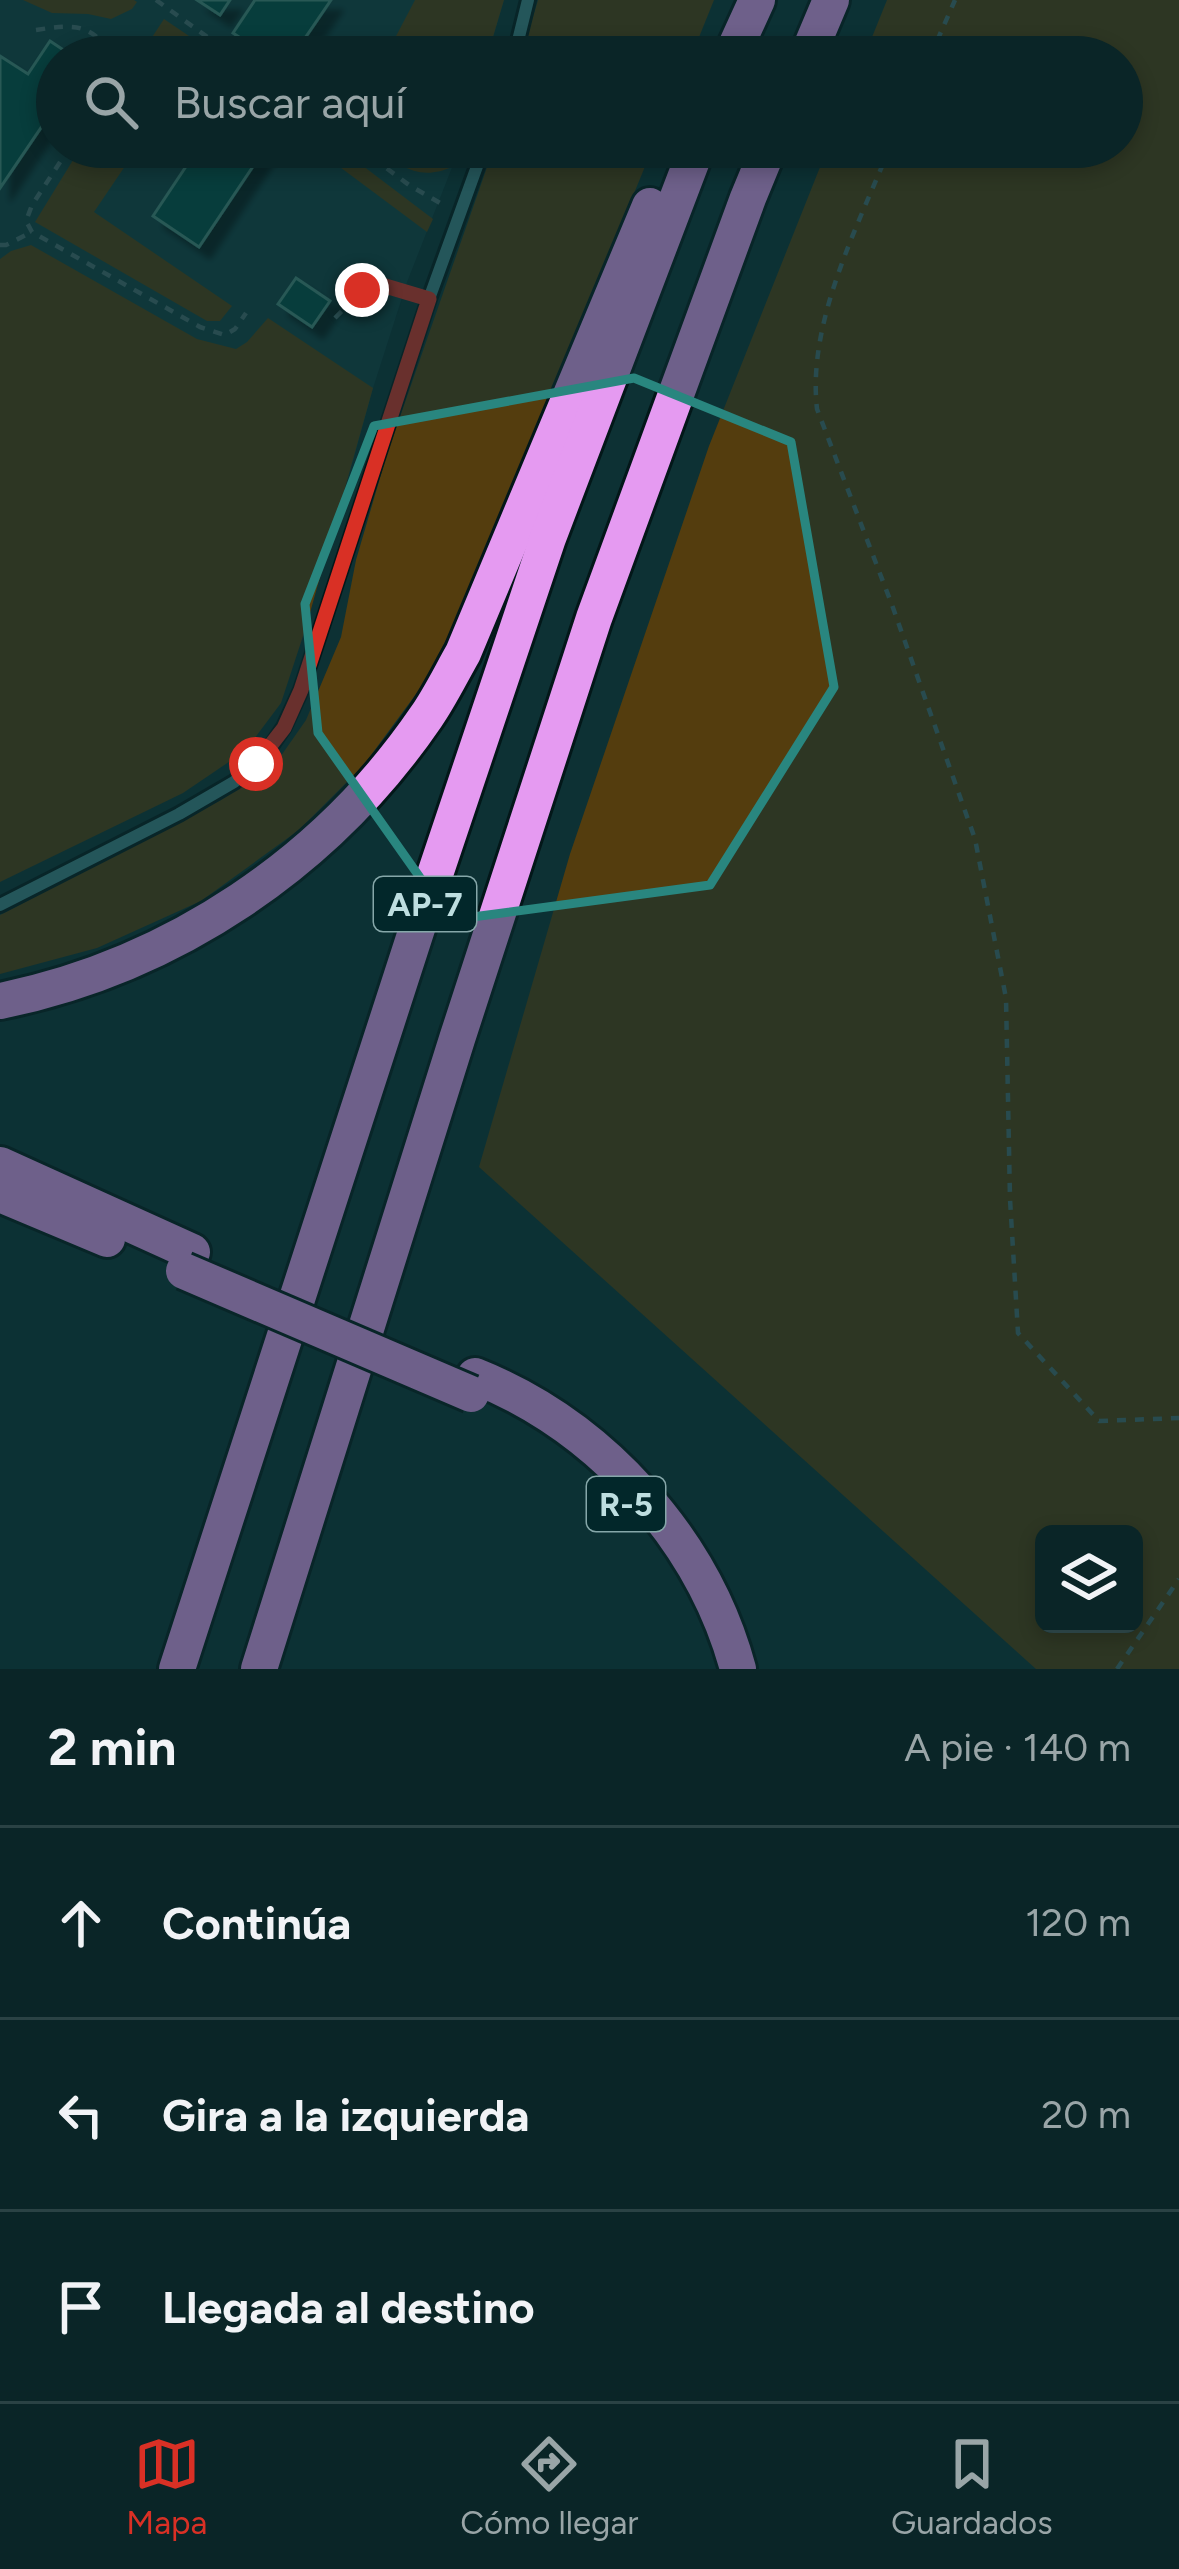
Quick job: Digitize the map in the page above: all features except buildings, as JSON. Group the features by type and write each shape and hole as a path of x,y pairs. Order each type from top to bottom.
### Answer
{"highway":[{"path":"722,36 737,0"},
{"path":"741,36 757,0"},
{"path":"816,36 831,0"},
{"path":"0,1001 113,967 209,920 281,872 374,785 429,713 463,653 665,168"},
{"name":"AP-7","path":"177,1669 548,538 689,168"},
{"name":"AP-7","path":"259,1669 594,618 760,168"},
{"path":"0,1165 188,1262"},
{"name":"R-5","path":"0,1194 188,1262 473,1385 590,1468 626,1503 686,1585 710,1636 719,1669"},
{"path":"473,1385 532,1405 556,1420 638,1489 673,1533 704,1584 738,1669"},
{"path":"273,1669 277,1609"}],"lane":[{"path":"519,36 528,0"},
{"path":"0,905 234,782 256,764 284,728 301,690 476,168"}],"path":[{"path":"156,0 206,36"},
{"path":"940,36 956,0"},
{"path":"36,30 78,26 98,36"},
{"path":"56,168 32,205 26,221 32,232 200,328 225,334 246,313"},
{"path":"386,168 460,214"},
{"path":"881,168 826,314 815,396 975,839 1006,998 1018,1333 1099,1421 1179,1418"},
{"path":"0,245 32,232"},
{"path":"335,318 362,290 382,285 429,299"},
{"path":"1117,1669 1179,1579"}],"highlighted area":[{"path":"634,378 791,442 834,687 710,885 450,920 318,733 305,604 374,426"}],"shaded area":[{"path":"0,0 504,0 493,36 36,36 36,168 452,168 407,282 348,479 0,268"},
{"path":"23,0 137,2 111,19 52,13"},
{"path":"415,0 504,0 493,36 396,36"},
{"path":"538,0 714,0 699,36 527,36"},
{"path":"887,0 1179,0 1179,1669 1036,1669 479,1167 570,854 709,446 820,168 1143,168 1143,36 872,36"},
{"path":"164,19 189,36 153,36"},
{"path":"68,168 124,168 94,212 232,306 220,321 207,321 35,222"},
{"path":"341,168 366,168 433,219 427,232"},
{"path":"408,168 449,168 431,173"},
{"path":"487,168 644,168 469,596 422,686 363,766 299,830 201,901 97,948 0,974 0,915 221,800 276,763 306,720 341,637 356,560 387,454"},
{"path":"31,245 197,339 236,349 268,318 373,388 281,703 245,751 183,793 0,882 0,259"}],"route":[{"path":"256,764 284,728 301,690 429,299 382,285 362,290"}]}
